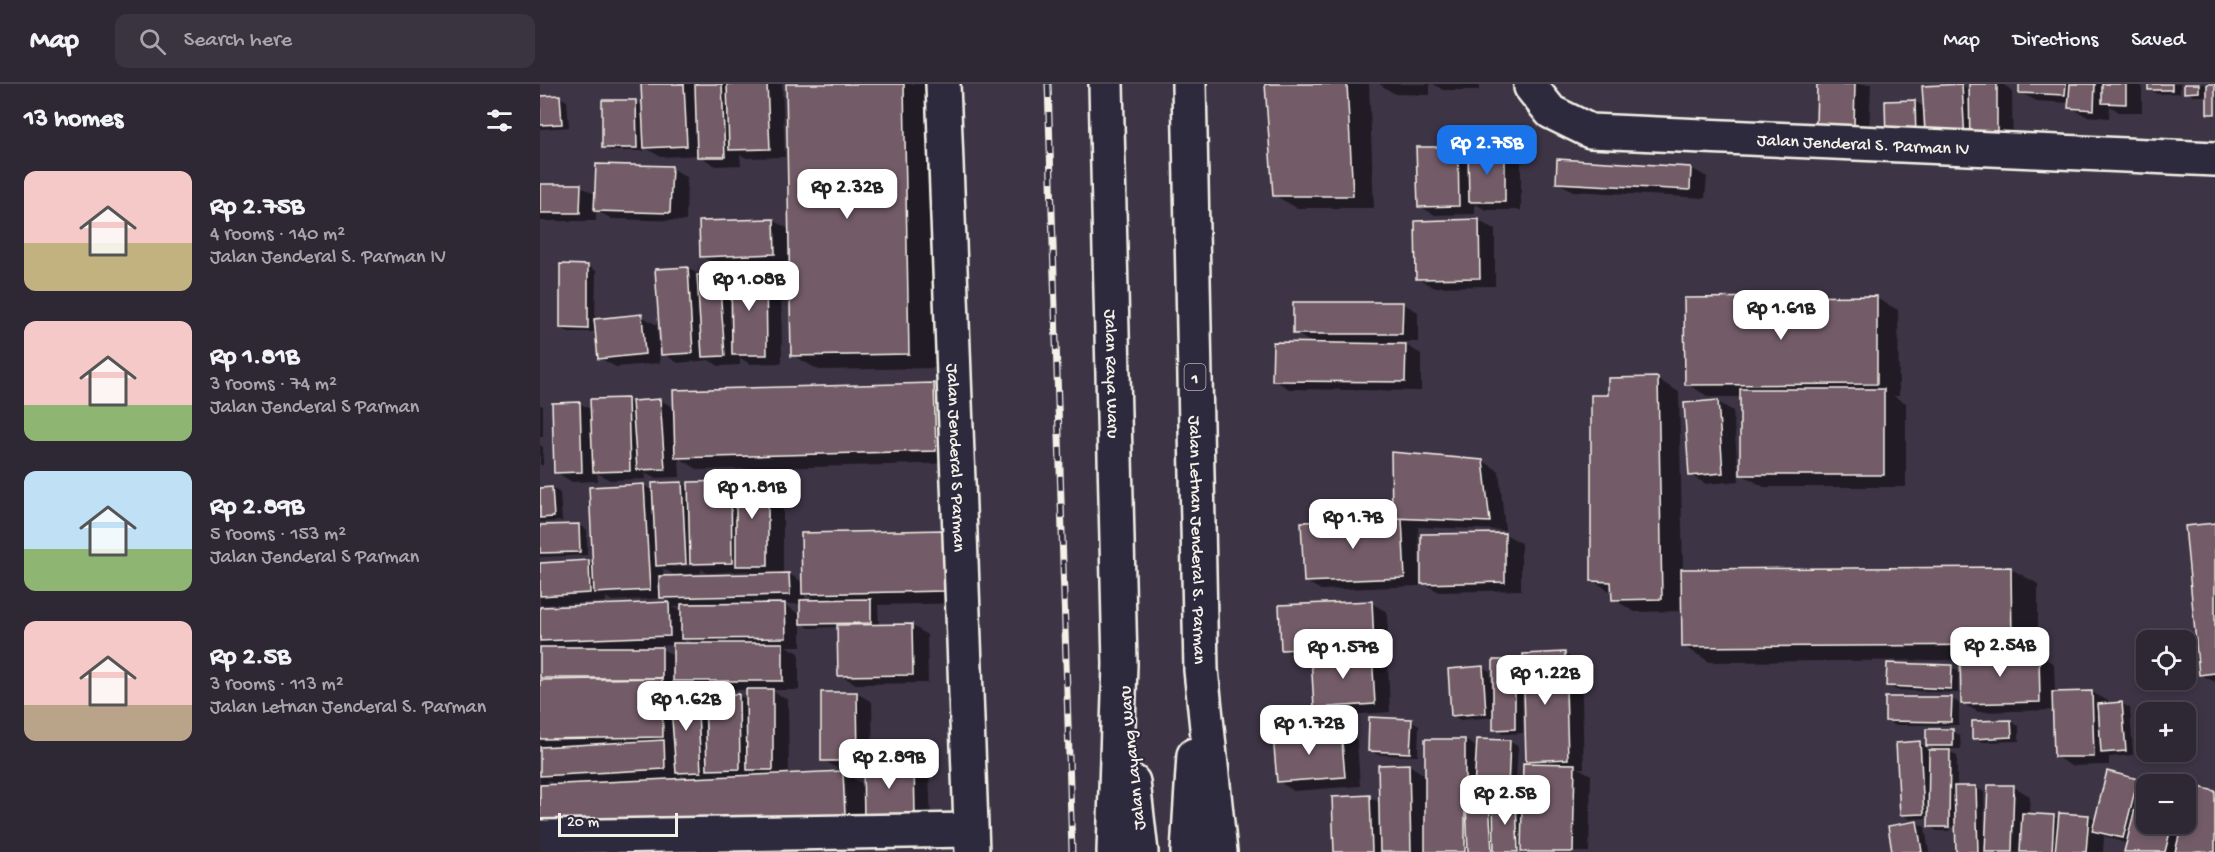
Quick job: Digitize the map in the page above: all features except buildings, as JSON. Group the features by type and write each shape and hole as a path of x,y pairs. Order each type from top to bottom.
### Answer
{"main road":[{"name":"Jalan Jenderal S Parman","path":"943,84 972,841"},
{"name":"Jalan Raya Waru","path":"1106,84 1120,664"},
{"name":"Jalan Letnan Jenderal S. Parman","path":"1189,84 1200,670 1220,852"},
{"name":"Jalan Jenderal S. Parman IV","path":"1531,84 1551,112 1590,131 2215,159"},
{"path":"1114,852 1120,664"},
{"name":"Jalan Layang Waru","path":"1120,664 1141,852"},
{"name":"1","path":"1188,852 1200,670"},
{"path":"540,837 972,841"}],"railway":[{"path":"1048,84 1072,852"}]}
